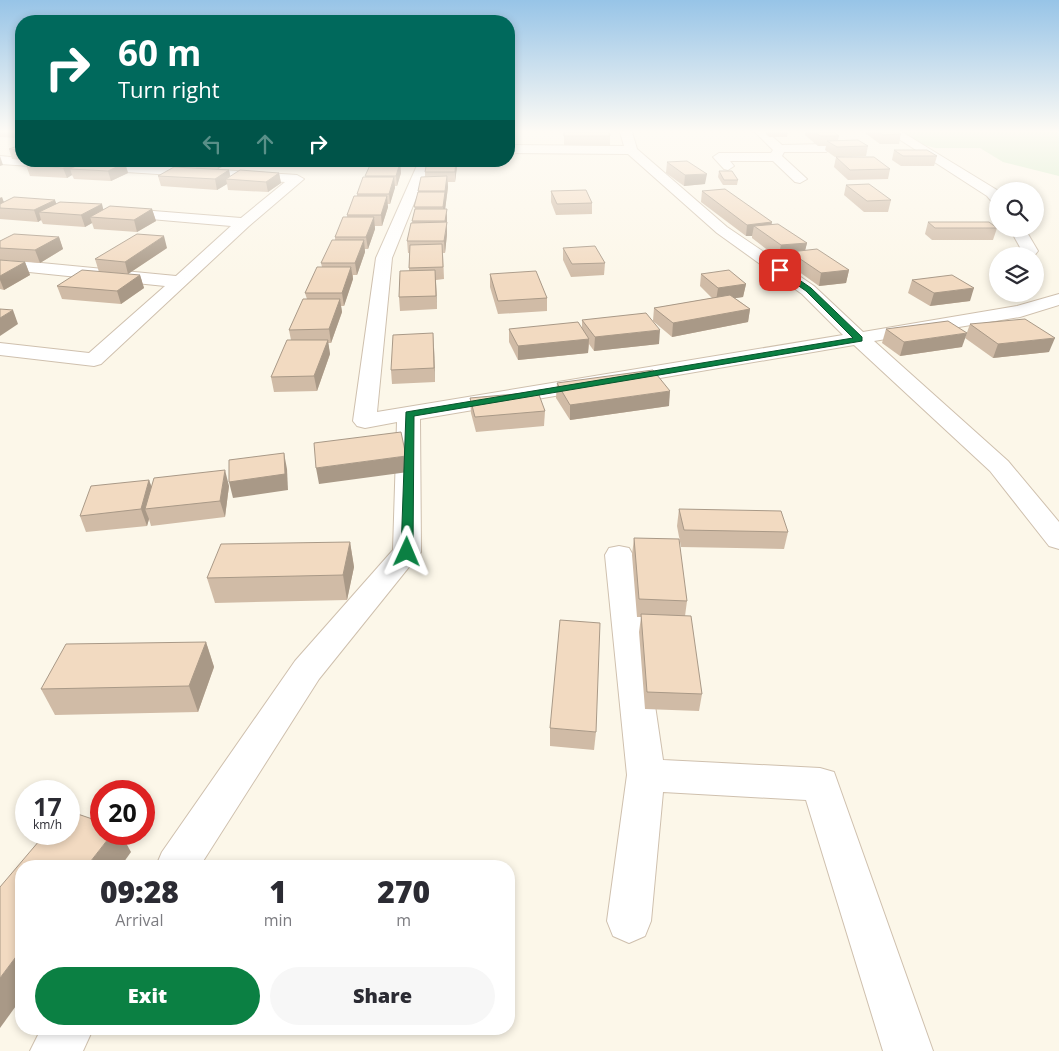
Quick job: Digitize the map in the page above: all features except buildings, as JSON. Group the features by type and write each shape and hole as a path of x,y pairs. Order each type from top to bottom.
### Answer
{"street":[{"path":"0,348 94,360 244,223 295,181"},
{"path":"417,181 384,258 365,421 1020,311 1058,299"},
{"path":"670,181 722,230 808,290 999,466 1059,540"},
{"path":"974,181 989,190"},
{"path":"98,211 244,223"},
{"path":"0,264 181,282"},
{"path":"1044,291 1058,299"},
{"path":"181,860 307,670 407,552 409,414"},
{"path":"619,555 646,775 629,921"},
{"path":"646,775 820,784 908,1051"},
{"path":"55,1051 65,1035"}],"route":[{"path":"407,552 409,414 859,339 808,290 780,270"}]}
